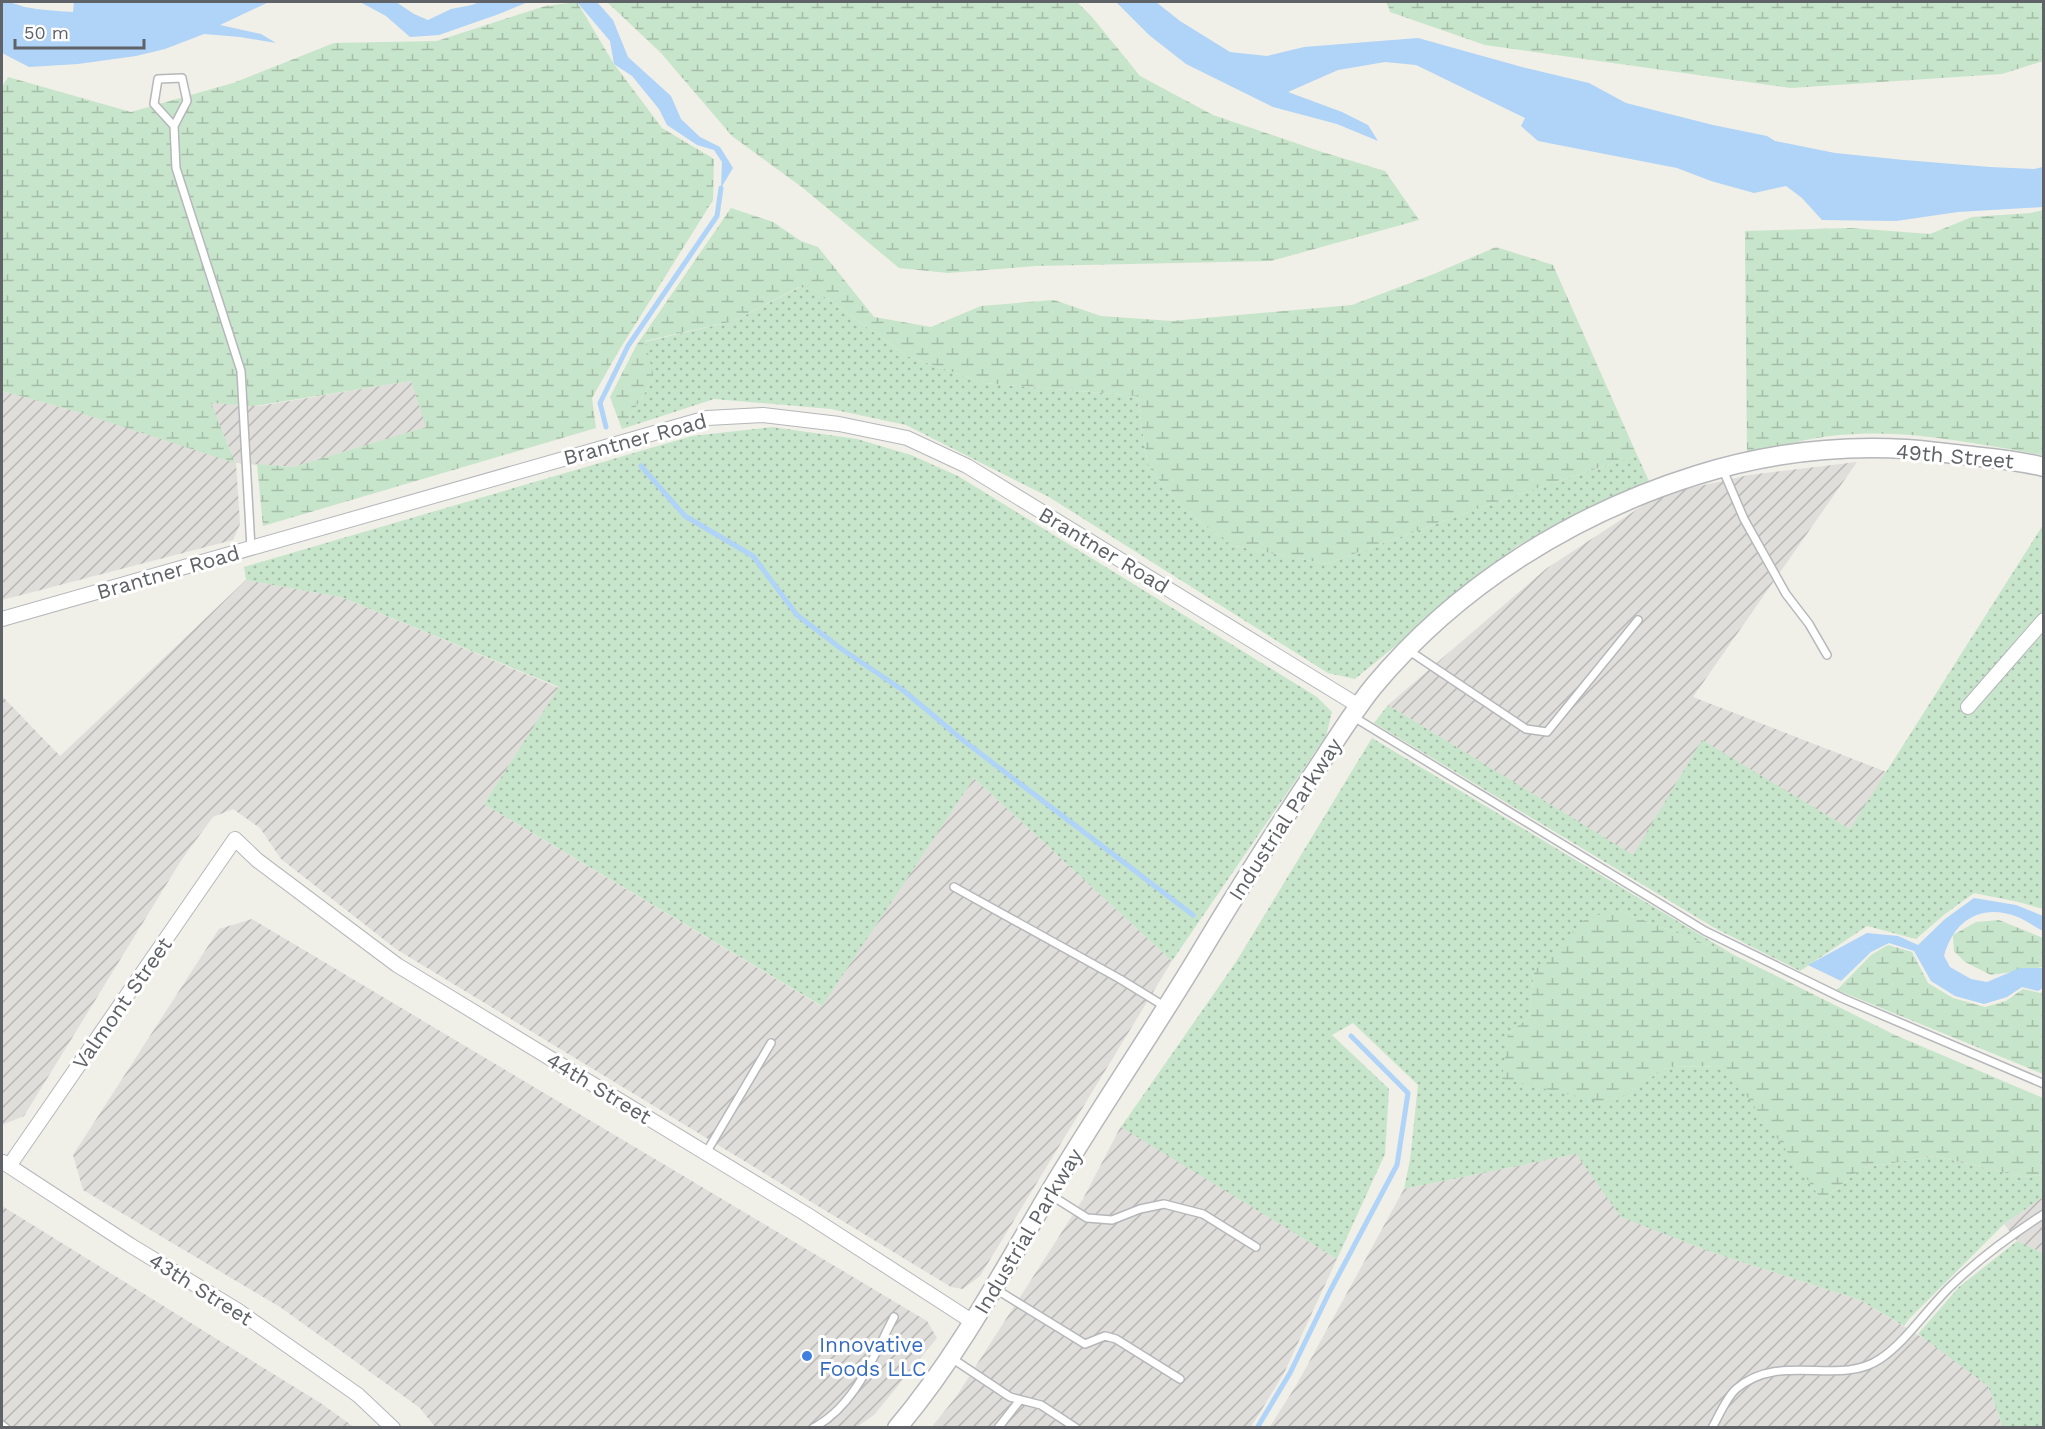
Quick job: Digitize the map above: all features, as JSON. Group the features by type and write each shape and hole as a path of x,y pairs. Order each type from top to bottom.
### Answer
{"street":[{"name":"Brantner Road","path":"2,619 707,418 763,415 839,424 907,438 967,466 1356,711"},
{"name":"49th Street","path":"1866,449 1905,449 2023,462 2043,467"},
{"name":"Industrial Parkway","path":"897,1428 921,1399 973,1322 1049,1194 1264,847 1373,687 1408,650 1454,605 1502,570 1549,538 1599,512 1662,486 1722,467 1790,453 1866,449"},
{"path":"1968,707 2043,620"},
{"name":"44th Street","path":"235,839 257,860 397,965 806,1214 973,1322"},
{"name":"Valmont Street","path":"5,1164 235,839"},
{"name":"43th Street","path":"5,1164 130,1245 237,1310 358,1395 393,1428"}],"lane":[{"path":"174,126 154,104 158,79 182,78 187,101 174,126 176,168 241,371 251,548"},
{"path":"1722,467 1744,519 1786,594 1809,624 1827,655"},
{"path":"1408,650 1526,729 1547,732 1638,620"},
{"path":"1356,711 1705,931 1842,998 2043,1084"},
{"path":"954,887 1120,979 1166,1008"},
{"path":"706,1153 771,1043"},
{"path":"1049,1194 1087,1218 1112,1220 1140,1209 1164,1204 1203,1214 1256,1247"},
{"path":"1712,1428 1735,1390 1757,1376 1774,1371 1853,1369 1881,1359 1952,1284 1998,1244 2043,1214"},
{"path":"994,1288 1085,1344 1105,1336 1116,1338 1180,1378"},
{"path":"813,1428 828,1424 851,1395 894,1317"},
{"path":"950,1357 1010,1397 1041,1405 1076,1428"},
{"path":"998,1428 1020,1400"},
{"path":"2,1425 6,1428"}],"shaded area":[{"path":"411,381 427,427 293,467 236,463 240,524 233,540 2,600 2,391 71,410 235,462 210,403 259,406"},
{"path":"1857,462 1693,697 1889,773 1850,829 1702,741 1633,856 1388,705 1547,568 1659,495 1749,475"},
{"path":"246,580 341,597 559,688 484,804 821,1006 974,778 1172,961 980,1276 963,1289 951,1287 396,949 281,859 260,828 233,809 213,817 182,859 24,1116 2,1125 2,696 60,756"},
{"path":"252,919 927,1321 937,1338 874,1415 857,1427 435,1427 420,1408 280,1307 83,1190 73,1155 219,929"},
{"path":"1121,1126 1337,1259 1284,1373 1251,1427 931,1428 956,1397 1083,1199"},
{"path":"1576,1154 1622,1217 1711,1252 1860,1300 1933,1344 1988,1386 2003,1427 1269,1428 1297,1384 1404,1189"},
{"path":"2043,1197 2043,1253 2017,1241 2004,1224"},
{"path":"2,1206 322,1404 354,1427 2,1427"}],"green space":[{"path":"577,2 614,64 662,128 714,159 713,200 618,352 592,398 596,428 263,526 257,464 293,467 426,427 411,381 254,406 211,403 235,463 71,410 2,391 2,87 8,77 131,112 233,83 334,43 437,41 545,6"},
{"path":"607,2 1077,2 1140,76 1213,115 1385,171 1419,220 1271,261 1036,266 948,273 899,268 803,188 732,136 661,53"},
{"path":"1387,2 2043,2 2043,61 2002,74 1791,88 1485,45 1390,12"},
{"path":"731,208 773,222 801,241 818,247 874,317 931,327 981,306 1054,300 1101,316 1172,321 1352,305 1434,274 1496,247 1553,265 1637,455 1499,501 1326,564 1230,545 1181,507 1148,466 1137,396 984,383 907,356 815,290 799,287 734,321 645,341 654,378 622,429 610,397 636,346"},
{"path":"2043,210 2043,455 1950,440 1880,434 1814,438 1747,454 1745,231 1851,228 1930,234 1972,217 2031,213"},
{"path":"800,287 815,290 907,356 984,383 1137,396 1148,466 1181,507 1230,545 1326,564 1499,501 1637,455 1649,481 1517,546 1355,679 1328,673 1049,497 906,425 831,409 714,399 622,429 654,378 644,342 734,321"},
{"path":"772,427 857,439 911,455 958,476 1317,697 1332,712 1326,736 1172,961 974,778 822,1006 484,804 559,687 341,597 246,580 244,567 692,436"},
{"path":"2043,525 2043,909 1974,893 1916,939 1867,926 1800,971 1713,927 1374,723 1388,705 1633,855 1702,740 1850,829"},
{"path":"1372,738 1734,955 1620,911 1534,971 1529,1017 1508,1034 1610,1104 1667,1067 1726,1066 1822,1200 1862,1168 1935,1156 2023,1177 2043,1175 2043,1197 2004,1224 1904,1326 1860,1300 1711,1252 1621,1217 1576,1154 1404,1189 1410,1160 1418,1085 1353,1023 1332,1035 1389,1089 1385,1154 1337,1259 1121,1127 1236,962"},
{"path":"1620,911 1734,955 1895,1035 2043,1098 2043,1175 2023,1177 1935,1156 1862,1168 1822,1200 1725,1066 1667,1067 1611,1104 1502,1079 1508,1034 1529,1017 1534,971 1587,917"},
{"path":"1999,920 2043,938 2043,967 1991,975 1965,962 1954,951 1953,935 1976,922"},
{"path":"1888,945 1912,952 1928,983 1953,998 1985,1007 2006,1001 2023,989 2040,993 2043,991 2043,1074 1837,990 1871,955"},
{"path":"2017,1241 2043,1253 2043,1427 2003,1427 1988,1386 1918,1334 1959,1287"}],"water":[{"path":"2,2 37,9 73,12 74,2 269,2 220,25 261,34 276,43 204,34 165,49 136,56 78,64 29,67 2,53"},
{"path":"360,2 396,2 428,20 451,9 480,2 528,2 439,35 410,37 386,16"},
{"path":"577,2 597,2 613,20 628,57 671,96 681,119 700,137 720,147 733,168 721,188 722,162 714,150 697,145 667,125 659,109 632,76 614,64 610,41"},
{"path":"1116,2 1156,2 1180,21 1230,52 1267,56 1304,47 1418,38 1589,83 1626,103 1767,136 1775,141 1835,153 1904,160 1990,167 2034,169 2043,167 2043,207 1958,212 1896,221 1822,220 1802,198 1786,186 1754,193 1711,181 1677,168 1538,141 1521,126 1525,118 1416,65 1385,62 1338,70 1288,92 1342,112 1368,125 1378,141 1337,124 1273,107 1186,64 1149,35"},
{"path":"1974,898 2016,905 2043,916 2043,931 2018,917 2005,913 1981,914 1962,924 1949,943 1944,956 1950,967 1971,979 1987,982 2020,968 2043,968 2043,988 2038,991 2022,987 2007,997 1984,1004 1955,996 1931,981 1914,951 1889,943 1871,952 1841,981 1808,965 1867,933 1898,936 1918,945 1945,919"}],"waterway":[{"path":"606,427 600,403 628,346 717,216 721,188"},
{"path":"641,466 685,516 753,556 797,615 843,650 904,691 964,741 1193,915"},
{"path":"1257,1428 1290,1373 1330,1291 1397,1165 1408,1093 1351,1036"}],"place":[{"name":"Innovative Foods LLC","path":"807,1356"}]}
